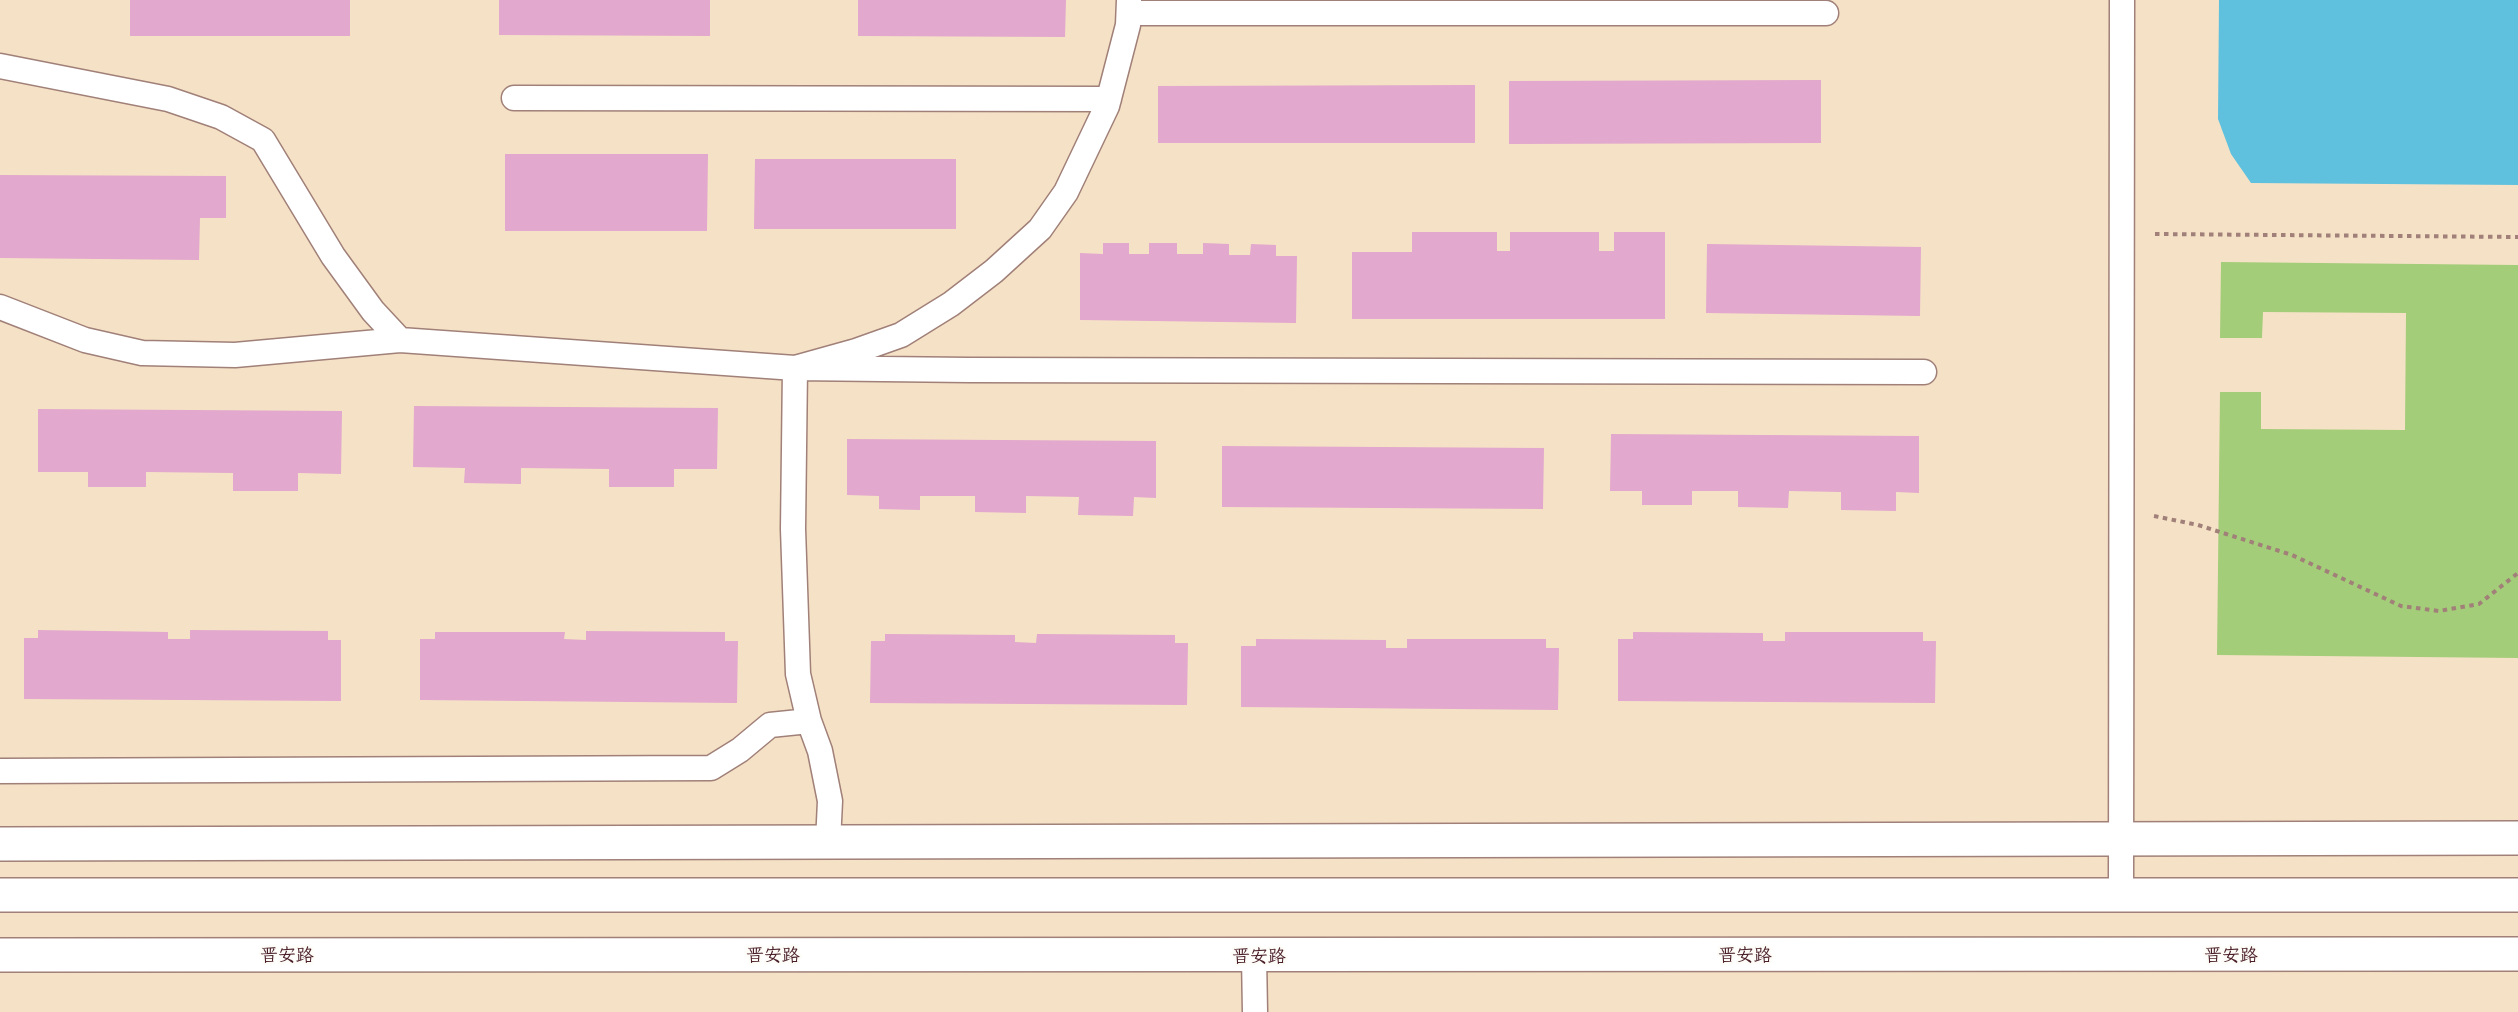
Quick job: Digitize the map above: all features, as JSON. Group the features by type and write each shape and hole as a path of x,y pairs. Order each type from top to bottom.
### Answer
{"main road":[{"path":"0,844 2518,838"},
{"path":"0,895 2518,895"},
{"name":"晋安路","path":"0,955 2518,954"}],"lane":[{"path":"2121,895 2122,0"},
{"path":"795,368 856,351 901,335 951,304 994,271 1040,229 1066,192 1109,99 1128,24 1129,6 1826,13"},
{"path":"0,66 168,99 221,117 262,140 333,256 373,311 400,339"},
{"path":"514,98 1109,99"},
{"path":"0,307 85,340 142,353 235,355 400,339 795,368 1924,372"},
{"path":"795,368 793,529 798,663 809,721 820,751 830,801 828,842"},
{"path":"0,771 711,768 740,750 770,725 809,721"},
{"path":"1254,956 1255,1012"}],"path":[{"path":"2122,234 2518,237"},
{"path":"2121,509 2198,525 2292,555 2401,606 2439,611 2479,604 2518,573"}],"green space":[{"path":"2221,262 2518,265 2518,658 2217,655 2220,392 2261,392 2261,429 2405,430 2406,313 2263,312 2262,338 2220,338"}],"water":[{"path":"2219,0 2518,0 2518,185 2251,183 2231,154 2218,119"}],"building":[{"path":"130,0 350,0 350,36 130,36"},
{"path":"499,0 710,0 710,36 499,35"},
{"path":"858,0 1066,0 1065,37 858,36"},
{"path":"1821,80 1821,143 1509,144 1509,81"},
{"path":"1475,85 1475,143 1158,143 1158,86"},
{"path":"505,154 708,154 707,231 505,231"},
{"path":"755,159 956,159 956,229 754,229"},
{"path":"0,175 226,176 226,218 200,218 199,260 0,258"},
{"path":"1412,232 1497,232 1497,251 1510,251 1510,232 1599,232 1599,251 1614,251 1614,232 1665,232 1665,319 1352,319 1352,252 1412,252"},
{"path":"1103,243 1129,243 1129,254 1149,254 1149,243 1177,243 1177,254 1203,254 1203,243 1229,244 1229,255 1250,255 1251,244 1276,245 1276,256 1297,256 1296,323 1080,320 1080,253 1103,254"},
{"path":"1707,244 1921,247 1920,316 1706,313"},
{"path":"414,406 718,408 717,469 674,469 674,487 609,487 609,469 521,468 521,484 464,483 465,468 413,467"},
{"path":"38,409 342,411 341,474 298,473 298,491 233,491 233,473 146,472 146,487 88,487 88,472 38,472"},
{"path":"1611,434 1919,436 1919,493 1896,492 1896,511 1841,510 1841,492 1789,491 1788,508 1738,507 1738,491 1692,491 1692,505 1642,505 1642,491 1610,491"},
{"path":"847,439 1156,441 1156,498 1134,497 1133,516 1078,515 1079,497 1026,496 1026,513 975,512 975,496 920,496 920,510 879,509 879,496 847,495"},
{"path":"1222,446 1544,448 1543,509 1222,507"},
{"path":"38,630 168,632 168,639 190,639 190,630 328,631 328,640 341,640 341,701 24,699 24,638 38,638"},
{"path":"586,631 725,632 725,641 738,641 737,703 420,700 420,639 435,639 435,632 565,632 564,639 586,640"},
{"path":"1633,632 1763,633 1763,641 1785,641 1785,632 1923,632 1923,641 1936,641 1935,703 1618,701 1618,639 1633,639"},
{"path":"885,634 1015,635 1015,642 1036,643 1037,634 1175,635 1175,643 1188,643 1187,705 870,703 871,641 885,641"},
{"path":"1256,639 1386,640 1386,648 1407,648 1407,639 1546,639 1546,648 1559,648 1558,710 1241,707 1241,646 1256,646"}]}
